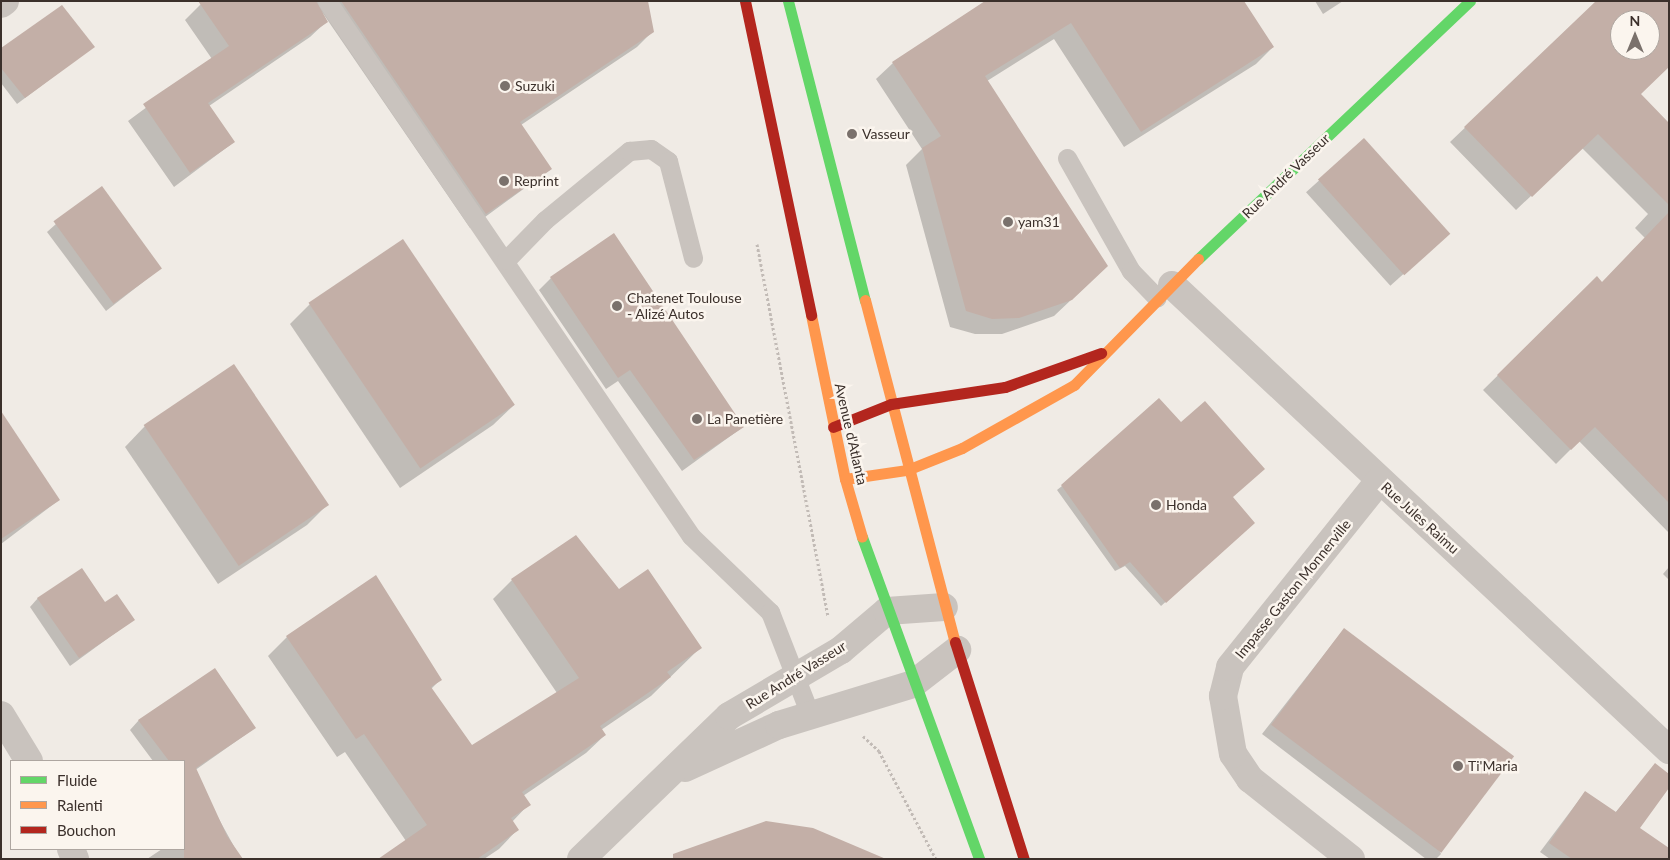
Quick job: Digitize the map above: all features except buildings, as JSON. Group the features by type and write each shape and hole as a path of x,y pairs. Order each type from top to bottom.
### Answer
{"main road":[{"name":"Avenue d'Atlanta","path":"745,1 833,427 846,480 912,684 979,859"},
{"path":"788,1 892,404 907,470 944,607 1024,859"},
{"name":"Rue André Vasseur","path":"846,480 907,470 1031,412 1074,385 1102,352 1470,1"},
{"name":"Rue André Vasseur","path":"833,427 892,404 1005,387 1102,352"}],"street":[{"path":"1,4 4,1"},
{"name":"Rue Jules Raimu","path":"1165,292 1379,481 1669,750"},
{"name":"Impasse Gaston Monnerville","path":"1351,859 1250,779 1234,754 1223,696 1230,667 1379,481"},
{"path":"887,611 944,607"},
{"name":"Rue André Vasseur","path":"581,859 729,716 841,650 887,611"},
{"name":"Rue André Vasseur","path":"664,778 779,726 912,684 957,650"},
{"path":"1,715 28,760"}],"lane":[{"path":"327,1 472,220 506,260 691,536 770,612 811,717"},
{"path":"506,260 545,220 629,151 650,149 668,161 693,258"},
{"path":"1067,158 1131,271 1165,292"}],"path":[{"path":"757,241 830,621"},
{"path":"862,730 863,738 880,750 936,859"}],"traffic: fast":[{"path":"788,1 865,300"},
{"path":"1198,259 1470,1"},
{"path":"862,537 979,859"}],"traffic: slow":[{"path":"845,479 907,470 962,448 1074,385 1198,259"},
{"path":"865,300 955,642"},
{"path":"811,315 845,479 862,537"}],"traffic: jam":[{"path":"745,1 811,315"},
{"path":"833,427 891,404 1005,387 1101,353"},
{"path":"955,642 1024,859"}],"place":[{"name":"Suzuki","path":"505,86"},
{"name":"Vasseur","path":"852,134"},
{"name":"Reprint","path":"504,181"},
{"name":"yam31","path":"1008,222"},
{"name":"Chatenet Toulouse - Alizé Autos","path":"617,306"},
{"name":"La Panetière","path":"697,419"},
{"name":"Honda","path":"1156,505"},
{"name":"Ti'Maria","path":"1458,766"}]}
